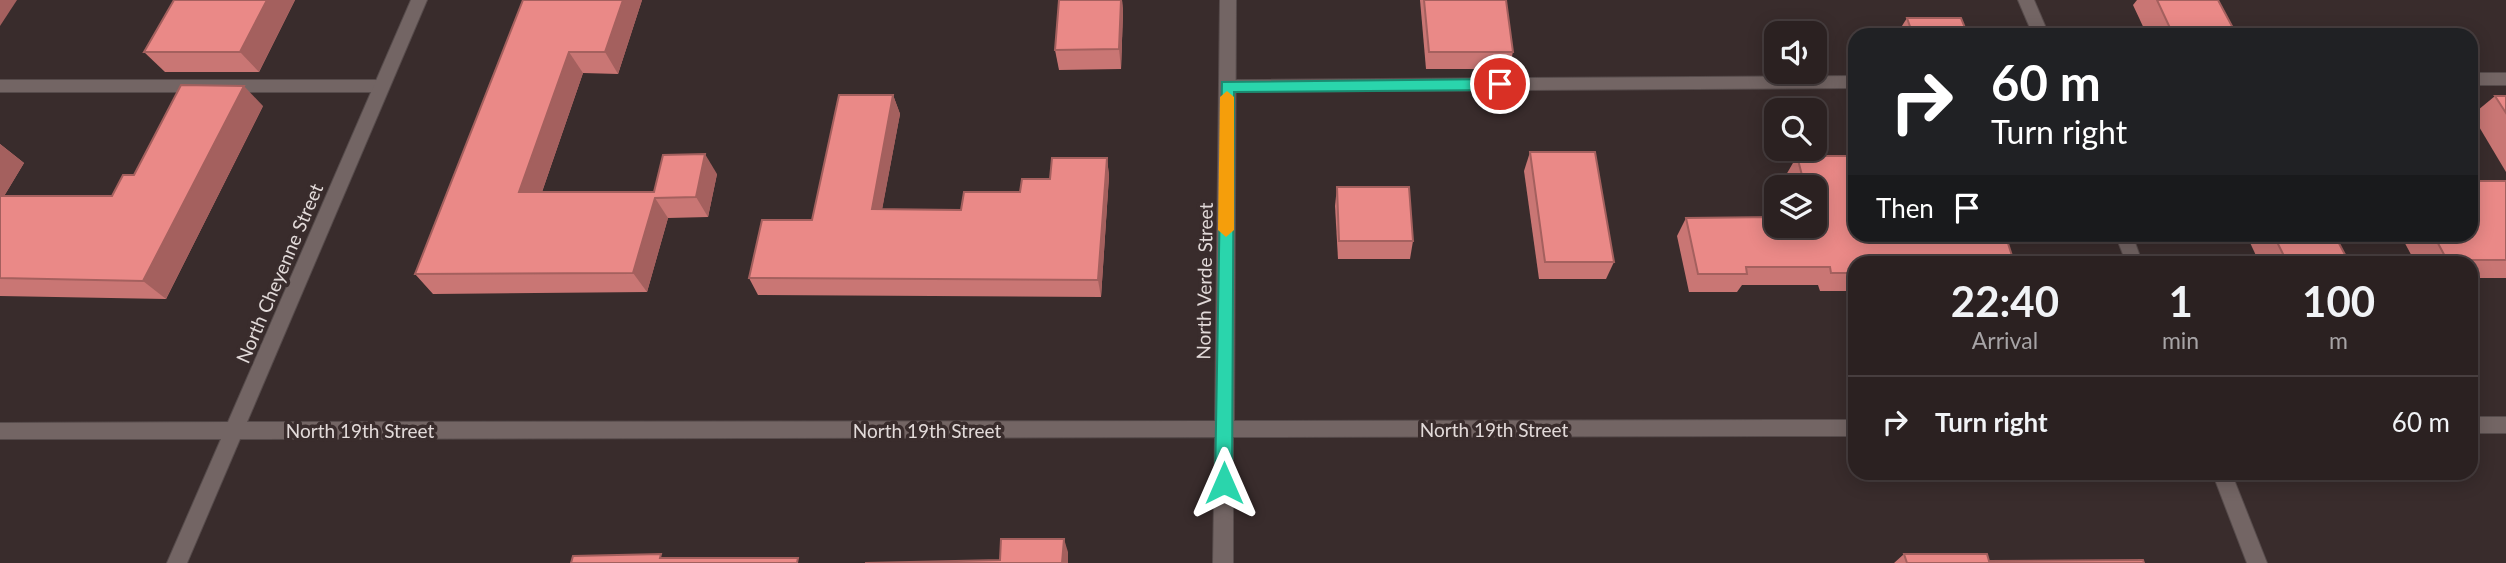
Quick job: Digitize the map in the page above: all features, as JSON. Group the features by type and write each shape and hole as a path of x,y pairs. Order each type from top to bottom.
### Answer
{"street":[{"name":"North Cheyenne Street","path":"177,563 419,0"},
{"name":"North Verde Street","path":"1223,563 1228,0"},
{"path":"2026,0 2038,28"},
{"path":"2478,79 2506,79"},
{"path":"1227,86 1848,82"},
{"path":"0,86 382,86"},
{"path":"2478,425 2506,425"},
{"name":"North 19th Street","path":"0,431 1848,428"},
{"path":"2224,480 2257,563"}],"building":[{"path":"174,0 267,0 240,52 144,52"},
{"path":"523,0 623,0 605,52 569,52 519,192 654,192 663,155 705,154 696,197 655,198 633,273 415,274"},
{"path":"1059,0 1121,0 1119,49 1055,50"},
{"path":"1424,0 1506,0 1513,52 1429,52"},
{"path":"2157,0 2218,0 2233,28 2170,28"},
{"path":"1907,18 1961,18 1965,28 1911,28"},
{"path":"181,85 244,86 143,281 0,278 0,196 112,196 123,175 134,175"},
{"path":"839,95 893,95 872,209 961,210 964,192 1020,192 1022,179 1050,179 1052,158 1107,158 1098,280 749,278 762,220 812,220"},
{"path":"2495,96 2506,96 2506,113"},
{"path":"1530,152 1595,152 1614,262 1545,262"},
{"path":"1827,156 1848,156 1848,242 2008,242 2012,256 1848,256 1848,273 1831,273 1830,267 1746,267 1747,274 1698,274 1686,218 1764,217 1764,238 1827,238 1827,175 1802,175 1798,161 1827,161"},
{"path":"2478,181 2506,181 2506,260 2478,260 2478,256 2445,256 2437,242 2478,242"},
{"path":"1337,187 1409,187 1413,241 1339,241"},
{"path":"2277,242 2338,242 2346,256 2284,256"},
{"path":"1001,539 1064,539 1062,563 865,563 1000,560"},
{"path":"661,554 660,558 798,558 797,563 571,563 573,556"},
{"path":"1904,554 1987,554 1989,561 2143,560 2144,563 1907,563"}],"slow traffic":[{"path":"1226,230 1227,97"}],"route":[{"path":"1224,483 1227,86 1500,84"}]}
